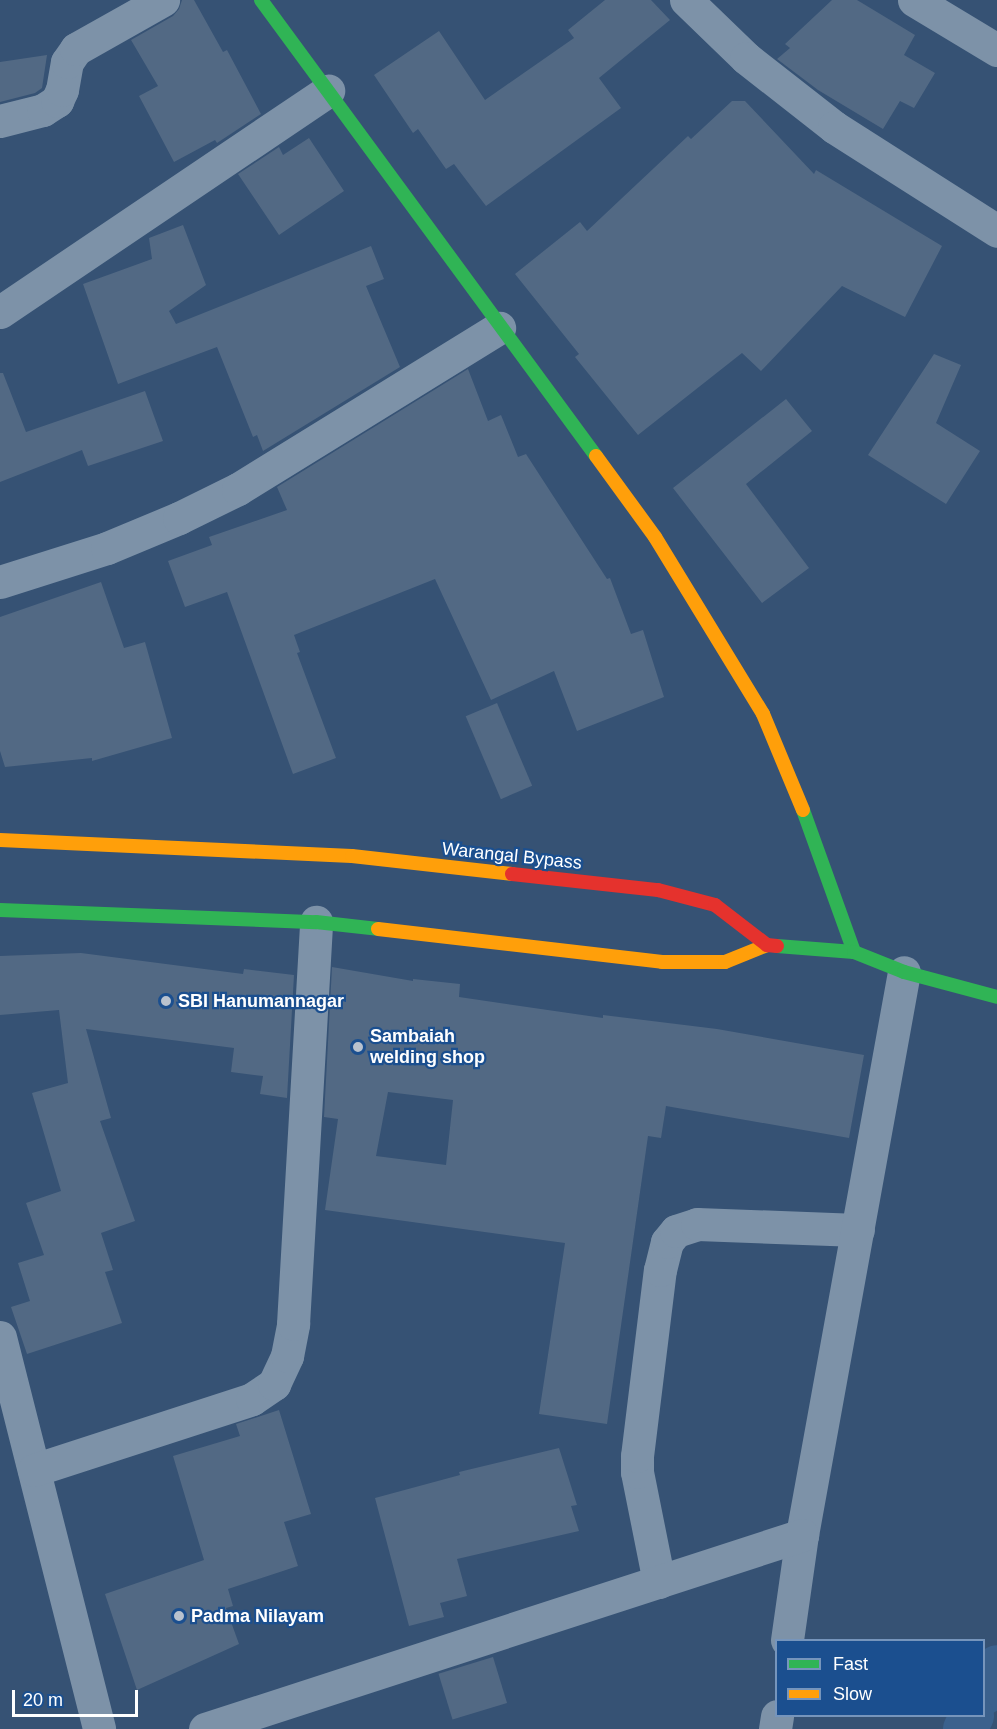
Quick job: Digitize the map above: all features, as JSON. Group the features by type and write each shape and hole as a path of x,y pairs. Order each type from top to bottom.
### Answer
{"main road":[{"path":"261,0 499,328 655,537 763,714 807,819 854,952"},
{"name":"Warangal Bypass","path":"0,840 351,856 658,890 715,905 767,945"},
{"path":"0,910 316,922 662,962 725,962 767,945 854,952 904,972 997,997"}],"street":[{"path":"0,121 43,110 57,101 62,90 67,62 76,49 163,0"},
{"path":"914,0 997,50"},
{"path":"696,4 746,58 834,127 997,231"},
{"path":"0,312 328,92"},
{"path":"0,582 107,548 179,518 238,489 499,328"},
{"path":"34,1470 252,1399 274,1384 287,1356 293,1324 316,922"},
{"path":"787,1639 802,1535 904,972"},
{"path":"659,1582 637,1456 660,1270 667,1242 676,1231 697,1224 858,1230"},
{"path":"0,1337 99,1729"},
{"path":"205,1729 802,1535"}],"building":[{"path":"182,0 194,0 223,52 227,50 261,114 217,143 215,140 174,162 139,96 158,86 131,40 173,16"},
{"path":"605,0 651,0 670,20 599,78 621,108 486,206 454,164 446,169 418,129 413,133 374,75 439,31 485,100 574,38 568,30"},
{"path":"832,0 857,0 915,35 904,55 935,73 914,108 900,101 883,129 818,90 777,59 790,48 785,44"},
{"path":"47,55 42,88 35,93 0,102 0,62"},
{"path":"732,101 745,101 814,174 816,170 942,246 905,317 842,286 761,371 742,353 638,435 575,357 579,354 515,274 580,222 587,231 688,136 691,139"},
{"path":"309,138 344,191 279,235 238,174 279,147 283,155"},
{"path":"183,225 206,285 169,311 176,324 371,246 384,279 366,286 400,367 263,451 257,435 253,437 217,347 118,384 83,284 152,259 149,238"},
{"path":"934,354 961,365 936,423 980,451 946,504 868,455"},
{"path":"468,369 488,421 501,415 518,457 526,454 607,579 610,578 631,634 643,630 664,697 577,731 554,671 491,700 435,579 294,635 300,652 297,653 336,758 293,774 227,592 185,607 168,561 212,545 209,537 287,510 277,487"},
{"path":"0,373 3,373 26,432 145,391 163,441 88,466 82,450 0,482"},
{"path":"786,399 812,431 746,484 809,568 762,603 673,488"},
{"path":"101,582 124,648 145,642 172,738 92,761 92,758 5,767 0,751 0,617"},
{"path":"497,703 532,786 501,799 466,716"},
{"path":"81,953 243,974 244,969 294,975 287,1098 260,1094 263,1076 231,1072 234,1048 86,1029 111,1118 100,1121 135,1221 101,1233 113,1270 105,1272 122,1323 27,1354 11,1307 30,1301 18,1263 44,1255 26,1203 61,1191 32,1093 68,1083 59,1010 0,1015 0,956"},
{"path":"332,967 413,981 413,979 460,984 459,997 603,1018 603,1015 717,1029 864,1055 849,1138 666,1106 661,1138 648,1136 607,1424 539,1414 565,1243 325,1210 338,1119 324,1117","holes":["388,1092 453,1100 446,1165 376,1156"]},
{"path":"279,1410 311,1514 284,1522 298,1566 228,1589 233,1606 226,1608 239,1644 137,1690 105,1594 204,1560 173,1456 240,1436 236,1424"},
{"path":"559,1448 577,1505 571,1506 579,1531 457,1559 467,1596 440,1603 444,1617 409,1626 375,1498 460,1475 459,1472"},
{"path":"493,1657 507,1703 453,1720 438,1674"}],"waterway":[{"path":"985,1691 997,1667"},
{"path":"965,1729 971,1717"}],"traffic: fast":[{"path":"261,0 596,456"},
{"path":"803,810 854,952"},
{"path":"0,910 316,922 378,929"},
{"path":"777,946 854,952 904,972 997,997"}],"traffic: slow":[{"path":"596,456 655,537 763,714 803,810"},
{"path":"0,840 352,856 512,874"},
{"path":"378,929 662,962 725,962 767,945"}],"traffic: jam":[{"path":"512,874 658,890 715,905 767,945 777,946"}],"place":[{"name":"SBI Hanumannagar","path":"166,1001"},
{"name":"Sambaiah welding shop","path":"358,1047"},
{"name":"Padma Nilayam","path":"179,1616"}]}
